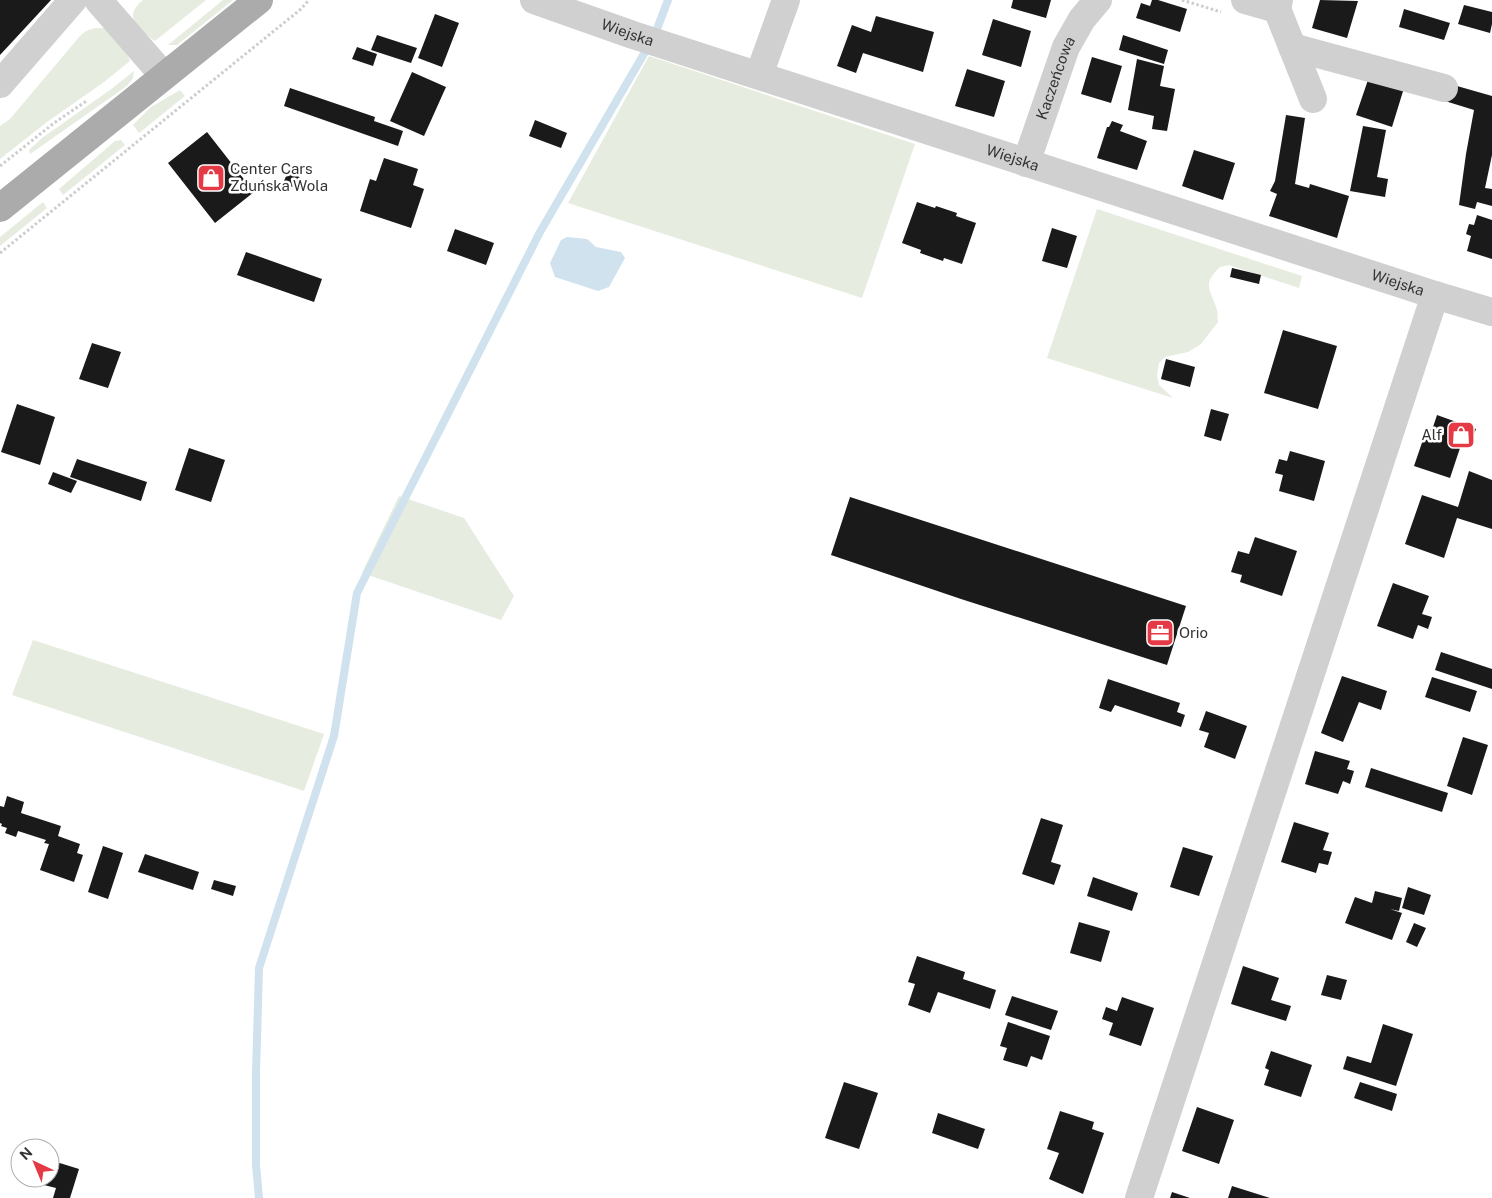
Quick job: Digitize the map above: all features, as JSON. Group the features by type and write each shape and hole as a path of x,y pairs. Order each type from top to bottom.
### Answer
{"main road":[{"path":"0,208 259,0"}],"street":[{"path":"0,84 73,0"},
{"path":"98,0 164,76"},
{"name":"Wiejska","path":"534,0 633,35 1026,163 1492,312"},
{"path":"759,75 786,0"},
{"name":"Kaczeńcowa","path":"1026,163 1066,47 1082,19 1098,0"},
{"path":"1245,0 1278,5 1292,47 1313,99"},
{"path":"1292,47 1444,88"},
{"path":"1139,1198 1435,295"}],"path":[{"path":"0,252 204,88 309,0"},
{"path":"0,166 54,123 92,97"}],"shaded area":[{"path":"143,0 206,0 155,41 138,28 133,18 137,6"},
{"path":"223,0 233,0 177,45 168,45"},
{"path":"104,28 112,33 123,47 130,61 0,159 0,126 10,119 80,36 86,31"},
{"path":"649,56 915,144 862,298 568,203"},
{"path":"134,71 133,78 127,86 30,154 29,150 42,138"},
{"path":"180,90 185,96 139,133 133,125 151,107"},
{"path":"121,140 125,145 63,195 59,189 115,141"},
{"path":"43,202 47,208 0,246 0,237"},
{"path":"1097,209 1302,276 1299,288 1229,265 1220,267 1214,273 1209,283 1218,322 1201,344 1188,352 1165,357 1159,363 1157,375 1159,385 1173,398 1047,358"},
{"path":"399,496 464,518 514,596 501,620 362,573"},
{"path":"33,640 324,734 304,791 12,695"}],"water":[{"path":"567,237 587,239 596,247 621,252 625,258 609,287 598,291 555,277 550,263 561,240"}],"building":[{"path":"0,0 51,0 0,55"},
{"path":"1013,0 1051,0 1046,18 1011,8"},
{"path":"1152,0 1187,9 1180,32 1136,18 1141,3 1150,6"},
{"path":"1320,0 1358,1 1347,38 1312,28"},
{"path":"1464,5 1492,12 1490,33 1458,24"},
{"path":"1404,9 1450,23 1444,40 1399,27"},
{"path":"435,14 459,23 442,67 418,58"},
{"path":"876,16 934,32 923,72 863,53 856,73 837,66 852,25 871,32"},
{"path":"993,19 1031,31 1021,67 982,55"},
{"path":"377,35 417,48 411,63 371,50"},
{"path":"1123,35 1168,50 1164,64 1119,50"},
{"path":"357,47 377,54 373,66 352,59"},
{"path":"1092,57 1122,66 1111,103 1081,94"},
{"path":"1137,59 1164,66 1160,86 1175,89 1167,131 1152,129 1154,116 1128,110"},
{"path":"967,69 1005,81 994,117 955,106"},
{"path":"412,72 446,87 424,136 390,121"},
{"path":"1369,77 1404,88 1392,127 1356,115"},
{"path":"1450,84 1492,96 1492,155 1485,188 1492,189 1492,206 1477,202 1475,209 1459,205 1474,110 1445,101"},
{"path":"290,88 375,117 374,121 403,131 398,146 284,106"},
{"path":"1286,115 1305,118 1295,184 1309,188 1310,184 1349,196 1337,238 1269,216 1277,194 1270,191 1275,181"},
{"path":"535,120 567,133 561,148 529,136"},
{"path":"1112,121 1123,125 1120,131 1147,141 1137,170 1097,158 1107,127 1109,127"},
{"path":"1363,126 1386,130 1377,177 1388,179 1385,197 1350,191"},
{"name":"Center Cars Zduńska Wola","path":"207,132 254,192 215,223 168,163"},
{"path":"1194,150 1235,163 1223,200 1182,186"},
{"path":"384,158 418,169 413,185 424,189 411,228 360,211 370,179 376,181"},
{"path":"295,172 300,178 297,186 289,187 284,181 287,174"},
{"path":"917,202 957,213 956,216 976,223 962,264 944,258 943,261 920,253 921,250 902,243"},
{"path":"1477,215 1492,220 1492,259 1467,251 1471,236 1466,234 1469,224 1474,225"},
{"path":"1052,228 1077,236 1067,268 1042,261"},
{"path":"455,229 494,243 486,265 447,251"},
{"path":"246,252 322,279 314,302 237,275"},
{"path":"1232,268 1261,275 1259,284 1230,277"},
{"path":"1283,330 1337,346 1318,409 1264,393"},
{"path":"92,343 121,352 108,388 79,379"},
{"path":"1166,359 1195,367 1190,387 1161,379"},
{"path":"17,404 55,417 40,465 1,452"},
{"path":"1211,409 1229,414 1221,441 1204,436"},
{"path":"1437,415 1476,429 1470,445 1462,442 1450,478 1414,466 1427,428 1432,430"},
{"path":"189,448 225,460 211,502 175,490"},
{"path":"1290,451 1325,461 1314,501 1279,491 1283,475 1275,473 1279,459 1287,461"},
{"path":"77,459 147,482 141,501 70,477"},
{"path":"1469,471 1492,480 1492,529 1457,518 1444,558 1405,544 1422,495 1458,507"},
{"path":"53,472 77,481 71,493 48,484"},
{"path":"850,497 1186,606 1167,665 831,555"},
{"path":"1255,537 1297,551 1282,596 1240,582 1242,575 1231,572 1238,551 1249,554"},
{"path":"1393,583 1429,596 1422,614 1432,617 1428,629 1418,625 1413,639 1377,626"},
{"path":"1441,652 1492,669 1492,689 1435,670"},
{"path":"1342,676 1387,691 1381,710 1359,702 1343,742 1321,733"},
{"path":"1432,677 1477,691 1470,712 1425,697"},
{"path":"1108,679 1180,703 1177,712 1185,715 1181,727 1115,705 1111,712 1099,708"},
{"path":"1206,711 1247,726 1235,759 1204,747 1209,733 1199,730"},
{"path":"1463,737 1488,745 1472,795 1447,786"},
{"path":"1315,751 1350,761 1347,769 1354,771 1350,784 1343,781 1338,794 1305,784"},
{"path":"1371,768 1448,793 1442,812 1365,787"},
{"path":"7,796 24,802 21,813 61,826 58,836 80,844 77,853 83,855 74,882 40,870 49,844 44,843 46,840 18,831 16,837 5,833 7,828 1,826 2,824 0,823 0,806 4,807"},
{"path":"1041,818 1063,825 1051,862 1061,865 1054,885 1022,874"},
{"path":"1294,822 1329,833 1323,850 1332,852 1328,865 1319,863 1316,873 1281,862"},
{"path":"103,846 123,853 108,899 88,892"},
{"path":"1183,847 1213,856 1199,896 1170,887"},
{"path":"145,854 199,872 193,890 138,872"},
{"path":"1093,877 1138,893 1132,911 1087,896"},
{"path":"214,880 236,886 233,896 211,889"},
{"path":"1408,887 1431,895 1424,915 1402,908"},
{"path":"1375,891 1402,898 1399,911 1390,909 1402,913 1392,940 1345,923 1355,897 1372,903"},
{"path":"1079,922 1110,931 1101,962 1070,953"},
{"path":"1414,923 1426,928 1417,947 1406,942"},
{"path":"917,956 965,972 963,979 996,990 990,1009 938,992 930,1013 908,1005 915,984 908,982"},
{"path":"1243,966 1279,978 1271,1000 1291,1006 1286,1021 1231,1004"},
{"path":"1327,975 1347,980 1341,1000 1321,995"},
{"path":"1012,996 1058,1011 1051,1030 1005,1015"},
{"path":"1122,997 1154,1008 1141,1046 1109,1035 1113,1023 1102,1019 1106,1007 1117,1011"},
{"path":"1008,1022 1050,1036 1042,1060 1031,1056 1027,1067 1003,1060 1007,1048 1000,1046"},
{"path":"1383,1024 1413,1034 1396,1086 1343,1069 1347,1056 1371,1063"},
{"path":"1271,1051 1312,1065 1301,1097 1264,1085 1269,1070 1265,1068"},
{"path":"844,1082 878,1093 859,1149 825,1138"},
{"path":"1360,1082 1397,1094 1392,1111 1354,1098"},
{"path":"1197,1107 1234,1120 1219,1164 1182,1151"},
{"path":"1060,1111 1094,1122 1092,1129 1104,1133 1083,1194 1049,1179 1059,1153 1047,1149"},
{"path":"938,1113 985,1129 978,1149 932,1133"},
{"path":"60,1163 79,1169 70,1198 53,1198 56,1188 60,1188"},
{"path":"1232,1186 1270,1198 1228,1198"},
{"path":"1172,1192 1190,1198 1170,1198"}],"waterway":[{"path":"657,29 668,0"},
{"path":"259,1198 256,1165 259,968 334,736 357,593 540,232 645,52"}],"place":[{"name":"Center Cars Zduńska Wola","path":"211,178"},
{"name":"Alf","path":"1461,435"},
{"name":"Orio","path":"1160,633"}]}
